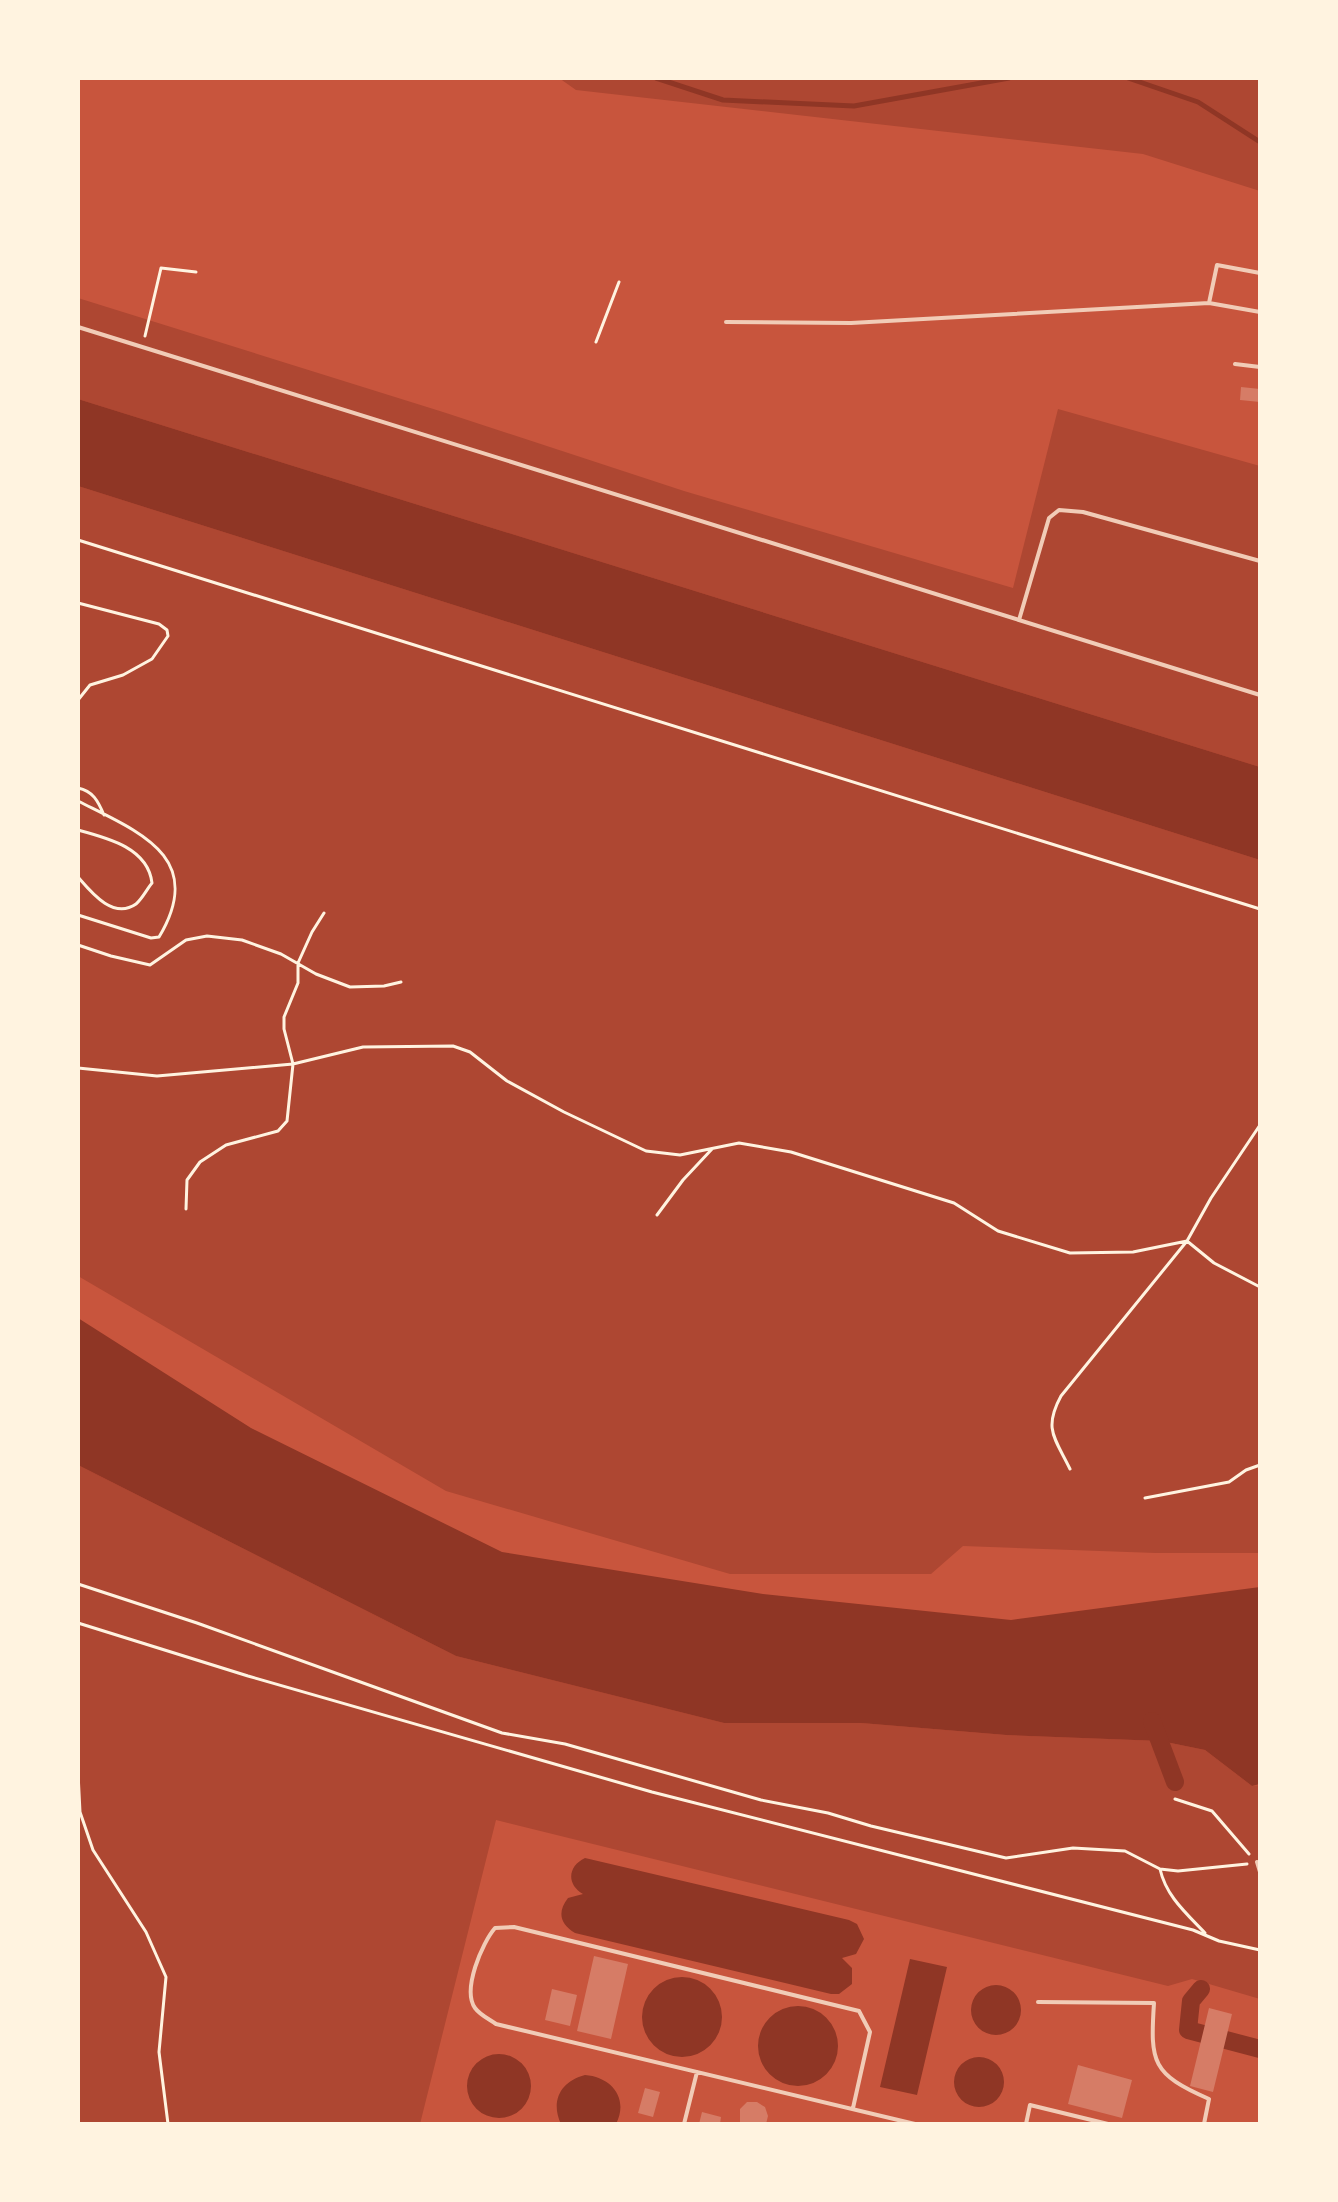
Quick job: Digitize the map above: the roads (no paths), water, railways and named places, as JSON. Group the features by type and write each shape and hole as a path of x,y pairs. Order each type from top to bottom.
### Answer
{"lane":[{"path":"1209,303 1217,265 1260,273"},
{"path":"726,322 851,323 1209,303 1260,312"},
{"path":"78,327 1260,695"},
{"path":"1235,364 1260,367"},
{"path":"1019,620 1025,591 1049,518 1059,510 1083,512 1260,561"},
{"path":"1257,1862 1260,1872"},
{"path":"853,2108 870,2032 859,2011 514,1927 495,1928 486,1939 475,1966 471,1998 474,2007 496,2024 915,2124"},
{"path":"1038,2002 1154,2003 1151,2046 1161,2071 1181,2087 1209,2099 1204,2124"},
{"path":"684,2124 697,2072"},
{"path":"1026,2124 1030,2105 1108,2124"}],"waterway":[{"path":"656,78 723,100 854,106 1009,78"},
{"path":"1128,78 1198,102 1260,142"},
{"path":"1152,1721 1175,1782"},
{"path":"1201,1989 1191,2001 1188,2030 1260,2049"}]}
